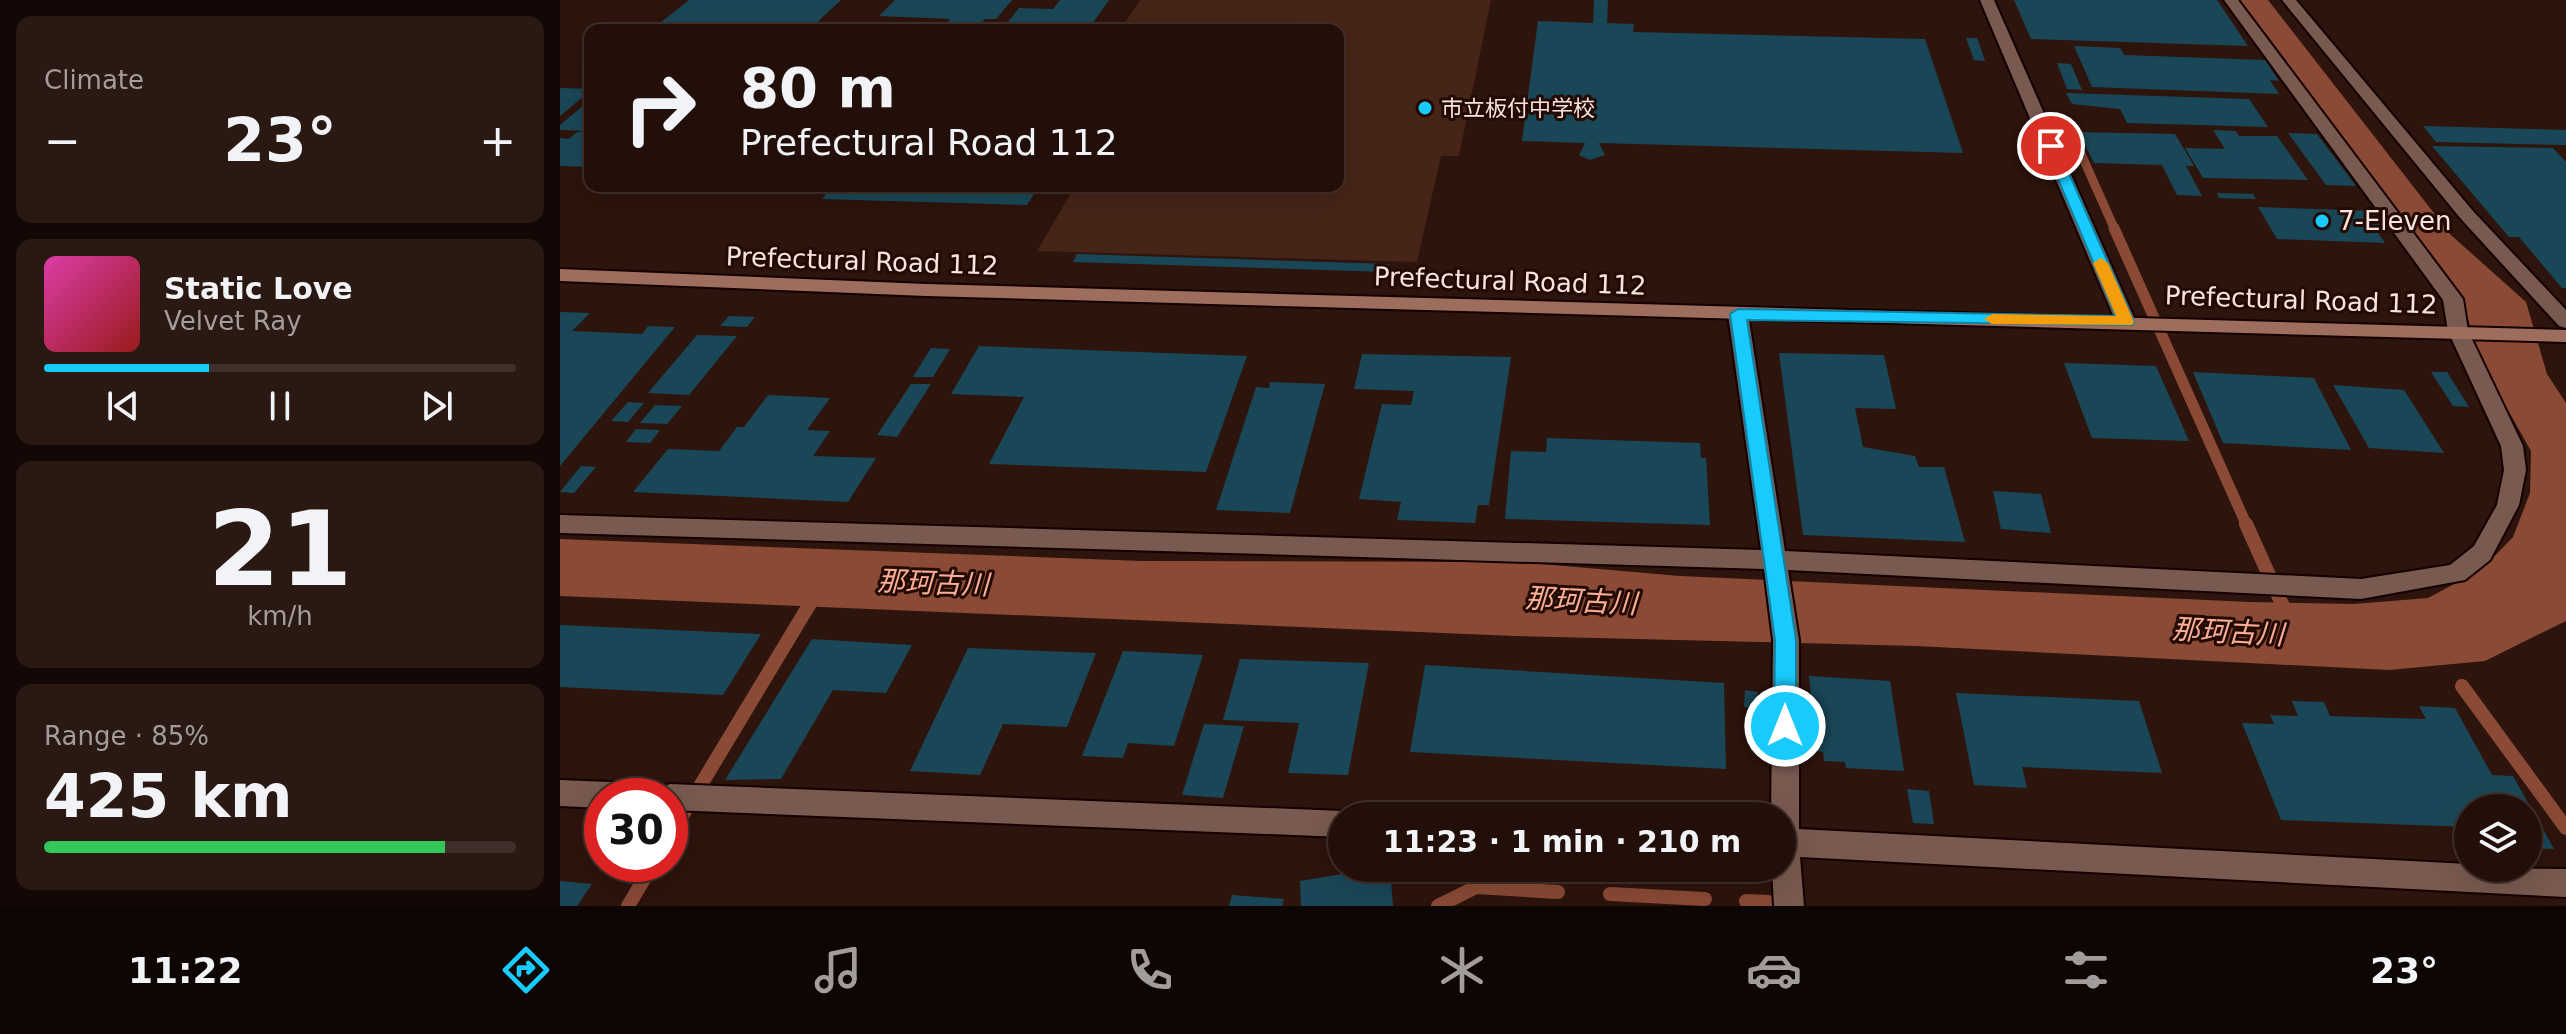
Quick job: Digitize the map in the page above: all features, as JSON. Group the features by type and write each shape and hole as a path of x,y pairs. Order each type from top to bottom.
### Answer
{"main road":[{"name":"Prefectural Road 112","path":"560,275 926,290 1738,314 2564,331"}],"street":[{"path":"1987,0 2126,322"},
{"path":"560,524 1776,560 2361,589 2456,573 2482,553 2508,505 2515,470 2512,446 2458,331 2453,299 2231,0"},
{"path":"2289,0 2564,331"},
{"path":"1738,314 1786,640 1784,802"},
{"path":"560,793 584,794"},
{"path":"688,798 1328,823"},
{"path":"1796,843 2566,883"},
{"path":"1787,882 1789,906"}],"shaded area":[{"path":"1140,0 1491,0 1459,156 1441,156 1417,262 1037,251 1071,192 1344,192 1344,24 1124,24"}],"water":[{"name":"那珂古川","path":"2235,0 2268,0 2451,235 2526,302 2547,374 2566,403 2566,621 2485,661 2389,670 1916,646 1514,636 560,596 560,539 1142,561 1517,562 1680,576 2250,602 2354,604 2428,598 2482,569 2513,537 2530,493 2531,451 2483,366 2463,304"}],"building":[{"path":"689,0 841,0 815,24 659,24"},
{"path":"895,0 1012,0 996,19 985,19 980,24 946,24 950,19 879,16"},
{"path":"1060,0 1109,0 1092,24 1006,24 1019,8 1053,9"},
{"path":"1594,0 1608,0 1607,23 1634,24 1633,32 1925,39 1963,153 1599,143 1605,155 1590,160 1579,155 1585,143 1522,141 1538,21 1593,23"},
{"path":"2014,0 2217,0 2248,46 2031,39"},
{"path":"1966,38 1977,38 1985,61 1974,60"},
{"path":"2074,46 2120,48 2124,55 2265,60 2279,81 2270,80 2279,94 2092,87"},
{"path":"2057,63 2071,64 2082,90 2067,89"},
{"path":"560,88 584,89 584,96 560,116"},
{"path":"2066,93 2249,99 2268,127 2127,123 2120,109 2072,104"},
{"path":"584,105 584,131 560,130 560,125"},
{"path":"2423,126 2566,130 2566,145 2436,142"},
{"path":"2213,130 2236,131 2239,136 2277,136 2308,180 2203,178 2185,148 2225,149"},
{"path":"577,132 584,132 584,167 560,166 560,138 569,139"},
{"path":"2073,132 2175,134 2194,166 2186,166 2202,196 2177,195 2162,165 2094,163 2085,145 2079,145"},
{"path":"2288,133 2317,134 2356,186 2326,185"},
{"path":"2432,146 2553,148 2566,162 2566,288 2562,288 2519,237 2509,237"},
{"path":"772,192 1035,192 1027,205 822,199 826,194"},
{"path":"2217,193 2253,194 2256,199 2219,198"},
{"name":"7-Eleven","path":"2258,207 2372,211 2386,230 2376,230 2385,243 2277,239"},
{"path":"1077,254 1389,264 1387,272 1073,262"},
{"path":"560,312 590,313 572,331 642,334 648,326 675,327 560,466"},
{"path":"729,316 755,317 747,327 720,326"},
{"path":"697,335 737,336 689,395 648,393"},
{"path":"979,346 1247,356 1206,472 989,464 1024,397 951,394"},
{"path":"931,348 950,349 933,377 913,377"},
{"path":"1779,353 1884,355 1896,409 1855,408 1863,447 1915,456 1919,467 1944,467 1965,542 1803,535"},
{"path":"1362,354 1511,357 1489,505 1478,505 1475,523 1397,520 1401,502 1359,499 1382,404 1411,405 1414,391 1354,389"},
{"path":"2064,363 2156,366 2189,441 2092,438"},
{"path":"2193,372 2314,378 2351,450 2223,443"},
{"path":"2431,372 2447,372 2469,407 2453,406"},
{"path":"1270,382 1325,384 1290,513 1216,510 1256,387 1269,388"},
{"path":"911,384 931,384 897,437 877,435"},
{"path":"2333,385 2404,390 2444,453 2369,448"},
{"path":"768,395 830,398 807,430 830,431 813,456 876,458 848,502 633,492 668,449 719,451 737,427 744,427"},
{"path":"628,402 644,403 628,422 611,421"},
{"path":"655,405 682,406 667,424 640,423"},
{"path":"636,429 660,430 650,443 626,442"},
{"path":"1547,438 1700,443 1701,458 1706,458 1710,525 1505,519 1511,451 1546,452"},
{"path":"581,466 596,467 574,493 560,492"},
{"path":"1993,491 2041,494 2051,533 2001,529"},
{"path":"560,625 761,634 723,695 560,687"},
{"path":"812,639 912,645 886,693 833,690 781,779 725,780"},
{"path":"968,648 1096,653 1067,727 1003,724 980,775 910,771"},
{"path":"1123,651 1203,655 1174,746 1128,743 1123,758 1082,756"},
{"path":"1240,659 1369,663 1348,775 1288,773 1299,723 1223,720"},
{"path":"1425,665 1724,683 1726,769 1410,752"},
{"path":"1809,676 1890,681 1904,771 1846,768 1845,762 1824,761 1823,752 1816,751"},
{"path":"1745,690 1758,692 1756,708 1744,707"},
{"path":"1956,693 2139,701 2162,773 2022,767 2027,788 1974,785"},
{"path":"2292,701 2324,702 2330,716 2426,719 2419,706 2455,708 2492,775 2513,776 2523,794 2454,794 2454,826 2281,820 2242,723 2274,724 2270,715 2298,716"},
{"path":"1204,724 1244,726 1223,798 1182,795"},
{"path":"1907,789 1929,791 1934,824 1913,823"},
{"path":"2542,828 2554,849 2542,849"},
{"path":"1328,876 1328,882 1391,882 1393,906 1301,906 1300,881"},
{"path":"560,881 592,884 577,906 560,906"},
{"path":"1232,895 1284,899 1282,906 1229,906"}],"waterway":[{"path":"2070,129 2115,230"},
{"path":"2114,228 2247,526"},
{"name":"那珂古川","path":"2246,524 2287,615"},
{"path":"688,806 817,592"},
{"path":"2462,686 2566,828"},
{"path":"628,906 642,882"},
{"path":"1438,906 1476,887 1558,892"},
{"path":"1610,894 1705,899"},
{"path":"1746,901 1768,902 1768,906"}],"slow traffic":[{"path":"1992,319 2126,322 2101,263"}],"place":[{"name":"市立板付中学校","path":"1425,108"},
{"name":"7-Eleven","path":"2322,221"}],"route":[{"path":"1785,726 1786,640 1738,314 2126,322 2051,146"}]}
